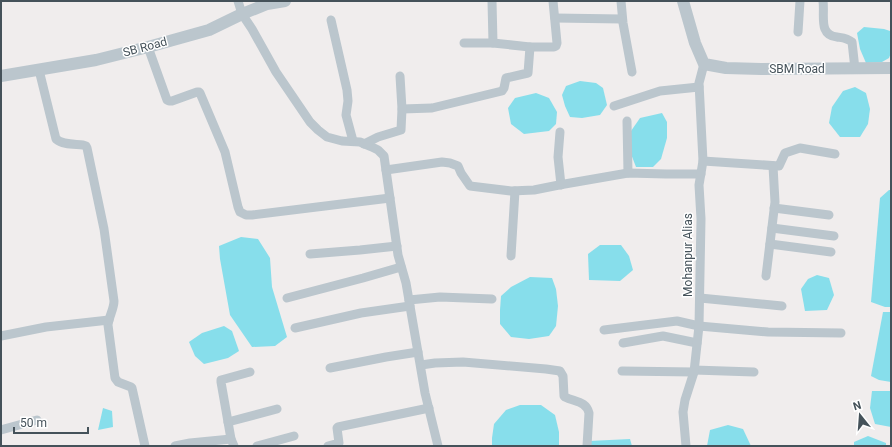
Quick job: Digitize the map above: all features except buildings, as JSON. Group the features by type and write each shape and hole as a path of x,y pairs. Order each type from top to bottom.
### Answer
{"street":[{"path":"238,1 242,14 276,72 310,122 328,137 342,141 353,141 364,144 378,150 384,156 398,256 406,283 418,352 438,446"},
{"name":"SB Road","path":"1,76 96,60 148,47 209,30 267,4 285,1"},
{"path":"492,1 493,43"},
{"path":"464,43 493,43 530,47 554,47 557,43 553,1"},
{"path":"621,1 622,19 632,72"},
{"path":"685,1 695,43 704,64"},
{"path":"798,32 800,1"},
{"path":"823,1 824,25 827,33 831,36 848,38 852,42 855,69"},
{"path":"555,18 622,19"},
{"path":"331,20 347,90 348,101 346,115 353,141"},
{"path":"148,47 167,100 172,101 197,92 200,93 225,152 240,212 246,215 252,215 390,198"},
{"path":"402,109 432,108 502,91 506,78 528,73 530,47"},
{"name":"SBM Road","path":"704,64 726,68 761,70 891,68"},
{"name":"Mohanpur Alias","path":"686,446 683,412 694,371 699,326 701,219 699,185 703,161 699,83 704,64"},
{"path":"38,70 56,139 62,143 83,145 87,148 104,229 114,301 114,306 108,325 115,378 118,382 132,388 145,446"},
{"path":"364,144 378,137 401,130 402,109 400,76"},
{"path":"614,106 660,91 699,87"},
{"path":"627,120 628,173"},
{"path":"560,132 558,157 561,185"},
{"path":"703,161 779,166 785,153 800,148 835,154"},
{"path":"386,170 442,162 450,163 458,166 470,186 515,191 534,190 628,173 701,174"},
{"path":"766,276 775,202 773,166"},
{"path":"511,256 515,191"},
{"path":"774,208 829,215"},
{"path":"772,228 834,236"},
{"path":"770,244 831,252"},
{"path":"310,254 397,246"},
{"path":"286,298 401,267"},
{"path":"295,328 440,297 492,299"},
{"path":"700,298 782,306"},
{"path":"1,336 46,326 109,320"},
{"path":"604,330 677,321 699,326 768,332 841,333"},
{"path":"623,343 663,336 697,343"},
{"path":"330,368 418,352"},
{"path":"421,366 436,363 463,362 560,371 563,376 564,396 584,404 588,410 587,446"},
{"path":"622,370 754,372"},
{"path":"175,446 190,443 232,443 220,382 221,380 250,372"},
{"path":"328,446 339,443 338,427 429,408"},
{"path":"228,422 277,409"},
{"path":"1,430 36,420"},
{"path":"257,446 294,436"}],"water":[{"path":"864,27 890,31 891,53 889,58 882,62 866,63 860,49 857,33"},
{"path":"580,81 596,83 603,88 607,105 600,115 582,118 570,117 562,95 566,86"},
{"path":"855,87 866,93 870,109 868,124 860,137 840,137 829,123 832,107 843,91"},
{"path":"536,93 549,98 557,112 556,124 549,131 524,134 511,124 508,108 515,98"},
{"path":"662,113 667,122 667,138 661,159 653,167 636,167 631,154 631,131 640,118"},
{"path":"891,190 891,307 885,307 871,302 880,198"},
{"path":"241,237 258,239 270,258 272,287 287,337 275,346 252,347 230,315 219,246"},
{"path":"600,245 621,245 629,256 633,270 620,281 589,280 588,254"},
{"path":"817,275 829,278 834,295 827,310 805,311 801,289 808,279"},
{"path":"530,277 552,278 556,289 558,306 556,326 549,336 529,339 511,337 500,324 501,296 511,287"},
{"path":"883,312 891,312 891,382 879,380 871,376"},
{"path":"224,326 232,331 239,351 228,358 204,364 195,356 189,342 202,333"},
{"path":"872,391 891,391 891,427 875,424 870,408"},
{"path":"520,405 541,405 555,415 559,432 559,446 492,446 494,424 506,410"},
{"path":"103,408 112,411 113,427 98,430"},
{"path":"728,425 743,429 751,446 707,446 710,430"},
{"path":"868,436 886,443 886,446 854,446 854,442"},
{"path":"630,439 632,446 588,446 589,441"}]}
